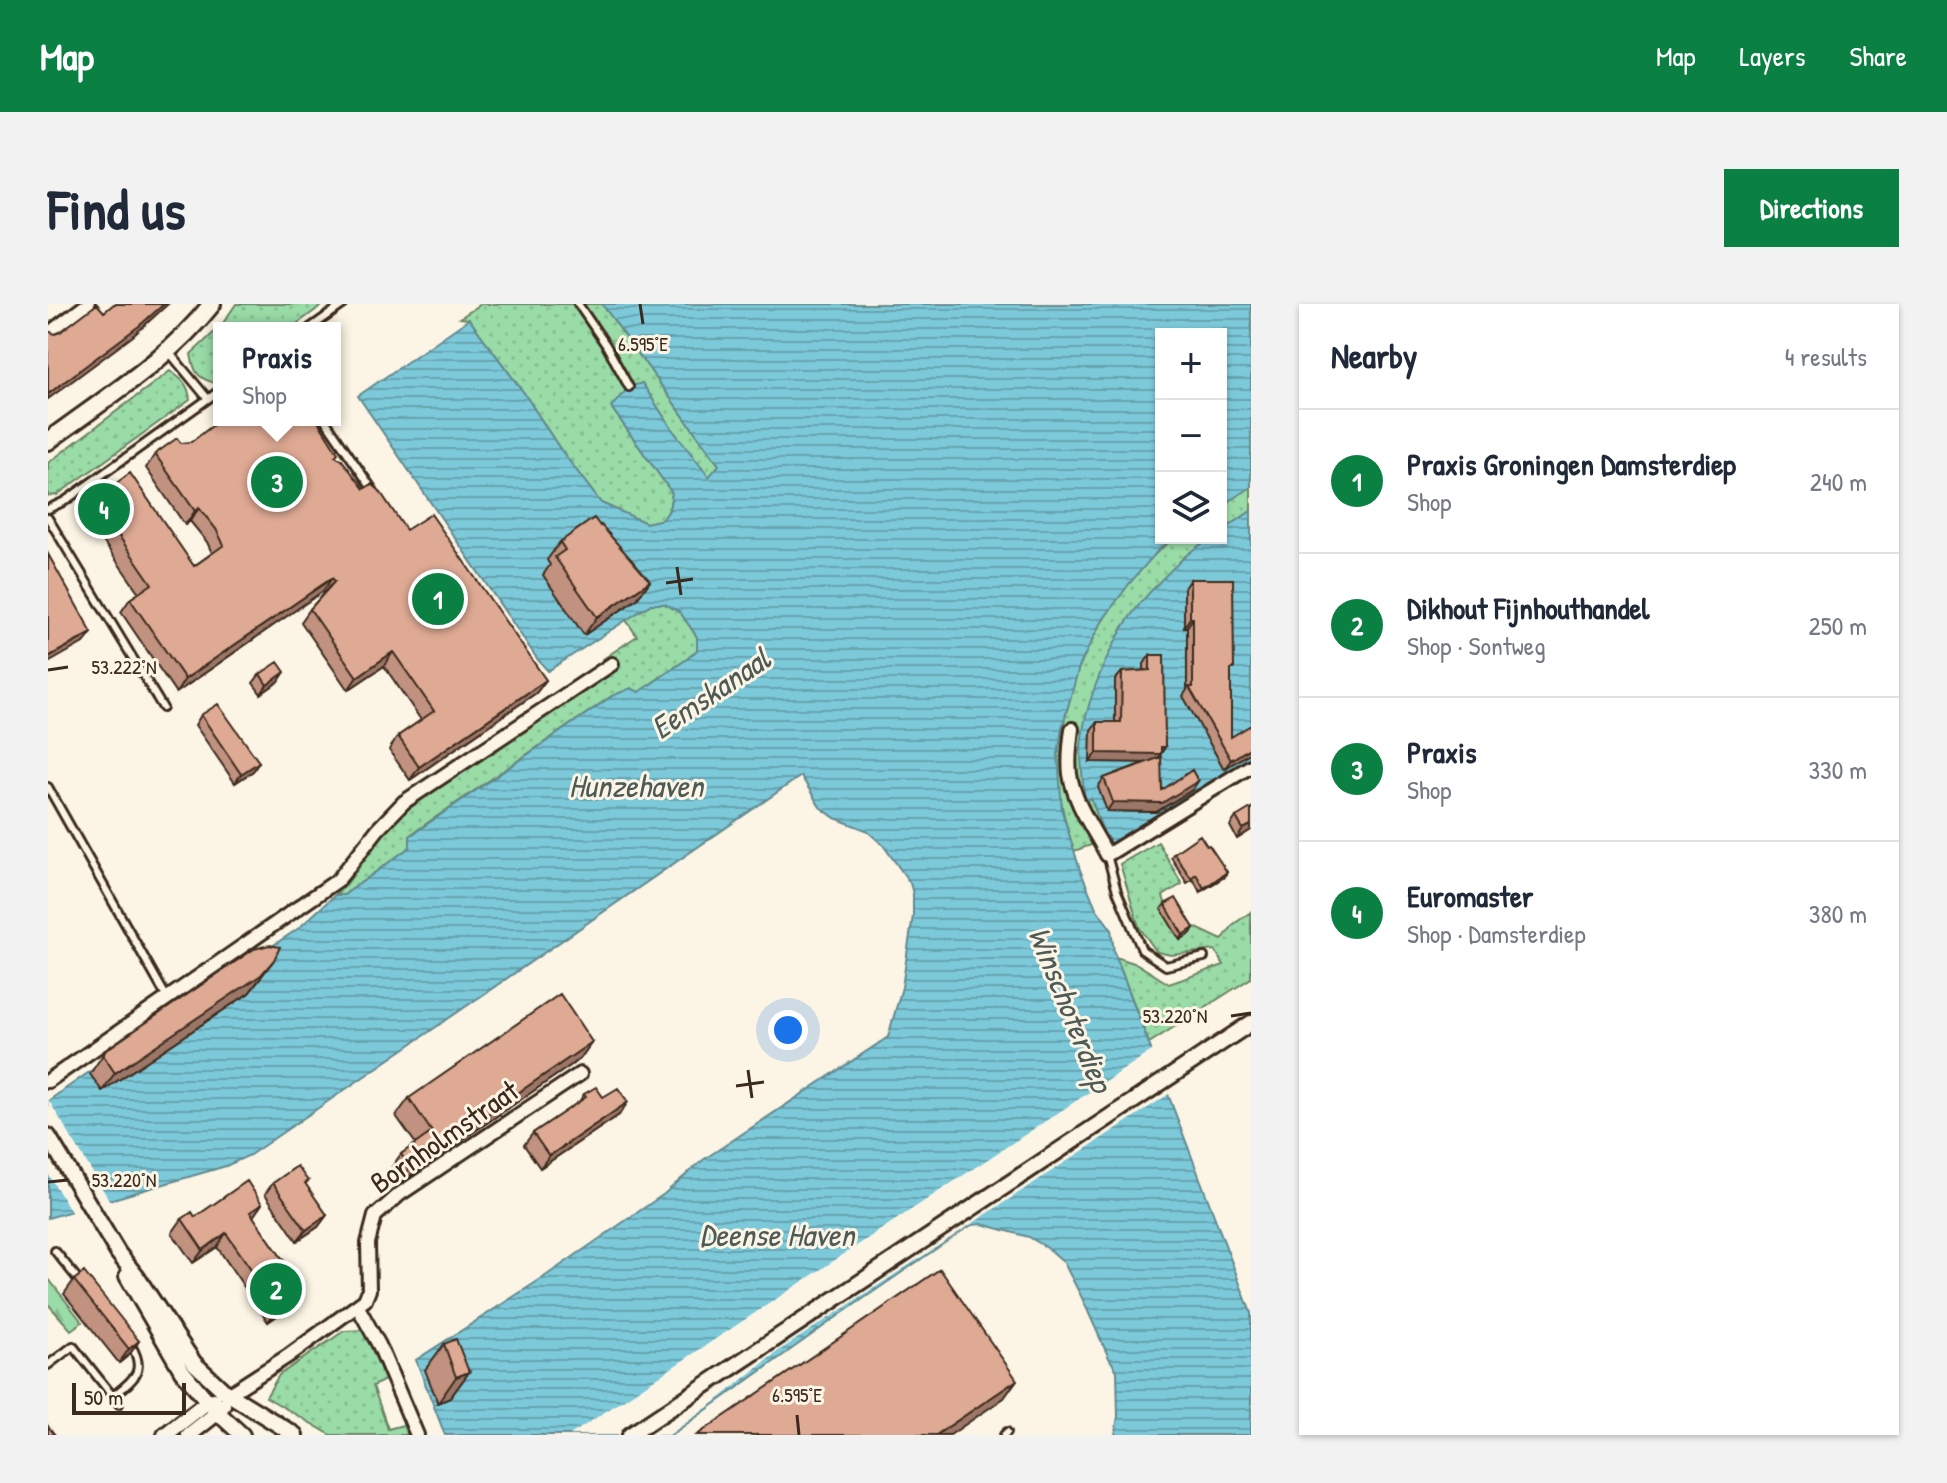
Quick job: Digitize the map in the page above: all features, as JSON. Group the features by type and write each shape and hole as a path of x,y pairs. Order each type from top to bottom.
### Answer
{"main road":[{"path":"48,441 168,350 212,304"}],"street":[{"path":"48,334 88,304"},
{"path":"48,1081 338,880 378,829 404,802 612,664"},
{"path":"1072,729 1069,765 1072,786 1107,855 1251,766"},
{"path":"633,1434 1251,1023"},
{"name":"Bornholmstraat","path":"358,1307 369,1290 368,1243 375,1216 400,1194 580,1074"},
{"path":"48,1136 100,1221 129,1281 181,1370 212,1408 242,1435"},
{"path":"118,1253 194,1363 229,1394 295,1435"},
{"path":"165,1435 212,1408 358,1307 379,1345 417,1435"},
{"path":"189,1435 212,1408"}],"lane":[{"path":"318,322 344,304"},
{"path":"578,304 629,387"},
{"path":"168,350 208,399"},
{"path":"48,509 65,501 213,395"},
{"path":"329,426 377,496"},
{"path":"48,518 163,708"},
{"path":"48,787 167,998"},
{"path":"1107,855 1117,891 1142,950 1166,966 1204,957"},
{"path":"55,1251 84,1288"},
{"path":"113,1396 134,1380 138,1371 136,1355 123,1336"},
{"path":"48,1365 73,1346 119,1404"}],"green space":[{"path":"236,304 324,304 299,322 224,322"},
{"path":"481,304 602,304 719,465 709,478 642,383 611,407 672,493 669,510 663,520 646,523 601,503 469,319 460,318"},
{"path":"213,333 213,382 197,373 191,354"},
{"path":"170,371 184,383 190,400 57,495 48,496 48,463"},
{"path":"1251,487 1251,511 1227,528 1227,502"},
{"path":"1167,544 1203,544 1184,557 1123,627 1101,673 1087,714 1081,749 1085,800 1091,798 1106,840 1074,851 1062,804 1058,767 1061,736 1076,675 1097,631 1120,596"},
{"path":"651,604 665,604 680,612 697,637 697,651 639,692 612,696 410,835 410,847 344,895 335,895 393,822 416,803 609,671 603,659 637,636 626,620"},
{"path":"1158,842 1182,884 1163,896 1169,915 1222,940 1234,924 1251,912 1251,978 1149,1043 1116,957 1137,964 1169,984 1224,965 1215,950 1171,955 1157,952 1139,927 1120,864"},
{"path":"48,1278 82,1322 71,1330 48,1304"},
{"path":"365,1330 385,1380 373,1386 388,1429 403,1425 407,1435 331,1435 266,1397 279,1375 344,1331"}],"water":[{"path":"602,304 1251,304 1251,487 1227,502 1227,328 1155,328 1155,544 1166,544 1129,584 1100,624 1079,667 1058,755 1062,811 1080,870 1096,908 1111,929 1114,952 1251,1313 1251,1435 1115,1435 1118,1416 1117,1371 1063,1261 1029,1237 982,1224 962,1231 671,1435 445,1435 416,1360 544,1277 664,1194 703,1160 888,1037 902,987 913,916 910,883 883,845 866,830 835,818 820,807 801,776 250,1155 226,1166 48,1218 48,1101 299,928 335,895 344,895 410,847 410,836 612,696 631,688 639,692 697,650 697,637 680,612 665,604 651,604 548,671 358,396 469,319 601,503 646,523 663,519 669,510 672,493 611,407 629,387 642,383 709,477 719,465"},
{"path":"1251,511 1251,756 1113,845 1106,840 1091,798 1085,800 1081,751 1089,704 1115,641 1139,605 1193,550 1202,544 1227,544 1227,528"}],"pier":[{"path":"1153,1050 1171,1089 1169,1094 777,1352 669,1435 570,1435"},
{"path":"48,1099 111,1203 73,1215 48,1174"}],"building":[{"path":"97,304 104,312 114,304 164,304 48,394 48,331 55,334 60,332"},
{"path":"213,425 321,426 338,453 335,456 342,460 364,489 372,484 379,490 406,530 431,514 546,680 419,767 398,736 434,711 393,652 357,677 310,609 335,581 332,578 185,679 130,599 152,584 94,500 130,473 194,566 224,545 216,529 199,508 195,511 155,454 177,438 181,443 191,442"},
{"path":"594,518 650,581 597,617 555,557 565,550 560,542"},
{"path":"48,554 92,633 48,657"},
{"path":"1190,579 1233,579 1231,737 1251,725 1251,747 1231,760 1189,687 1193,687"},
{"path":"1150,655 1164,655 1165,747 1161,747 1161,754 1097,753 1097,722 1121,722 1122,672 1150,670"},
{"path":"278,662 285,672 267,685 260,674"},
{"path":"218,704 259,762 241,774 201,715"},
{"path":"1161,757 1162,790 1192,770 1198,781 1162,803 1113,802 1104,778"},
{"path":"1251,808 1251,825 1243,829 1236,817"},
{"path":"1200,835 1227,872 1204,888 1196,874 1191,878 1174,853"},
{"path":"1176,898 1194,928 1183,935 1165,904"},
{"path":"269,945 280,947 261,975 115,1073 103,1055 106,1050 254,949"},
{"path":"560,994 592,1042 410,1167 401,1154 432,1132 409,1098"},
{"path":"596,1087 603,1097 618,1088 628,1102 549,1156 533,1133"},
{"path":"297,1166 327,1215 306,1230 273,1183"},
{"path":"247,1181 262,1204 250,1212 304,1290 278,1308 226,1233 203,1250 182,1219 192,1212 195,1217"},
{"path":"940,1269 1017,1380 936,1435 697,1435"},
{"path":"84,1272 139,1341 129,1349 74,1280"},
{"path":"456,1339 469,1372 456,1377 444,1344"}],"place":[{"name":"Praxis","path":"277,482"},
{"name":"Euromaster","path":"104,509"},
{"name":"Praxis Groningen Damsterdiep","path":"438,599"},
{"name":"Dikhout Fijnhouthandel","path":"276,1289"}],"water label":[{"name":"Eemskanaal","path":"710,693"},
{"name":"Hunzehaven","path":"636,785"},
{"name":"Winschoterdiep","path":"1071,1009"},
{"name":"Deense Haven","path":"777,1234"}]}
